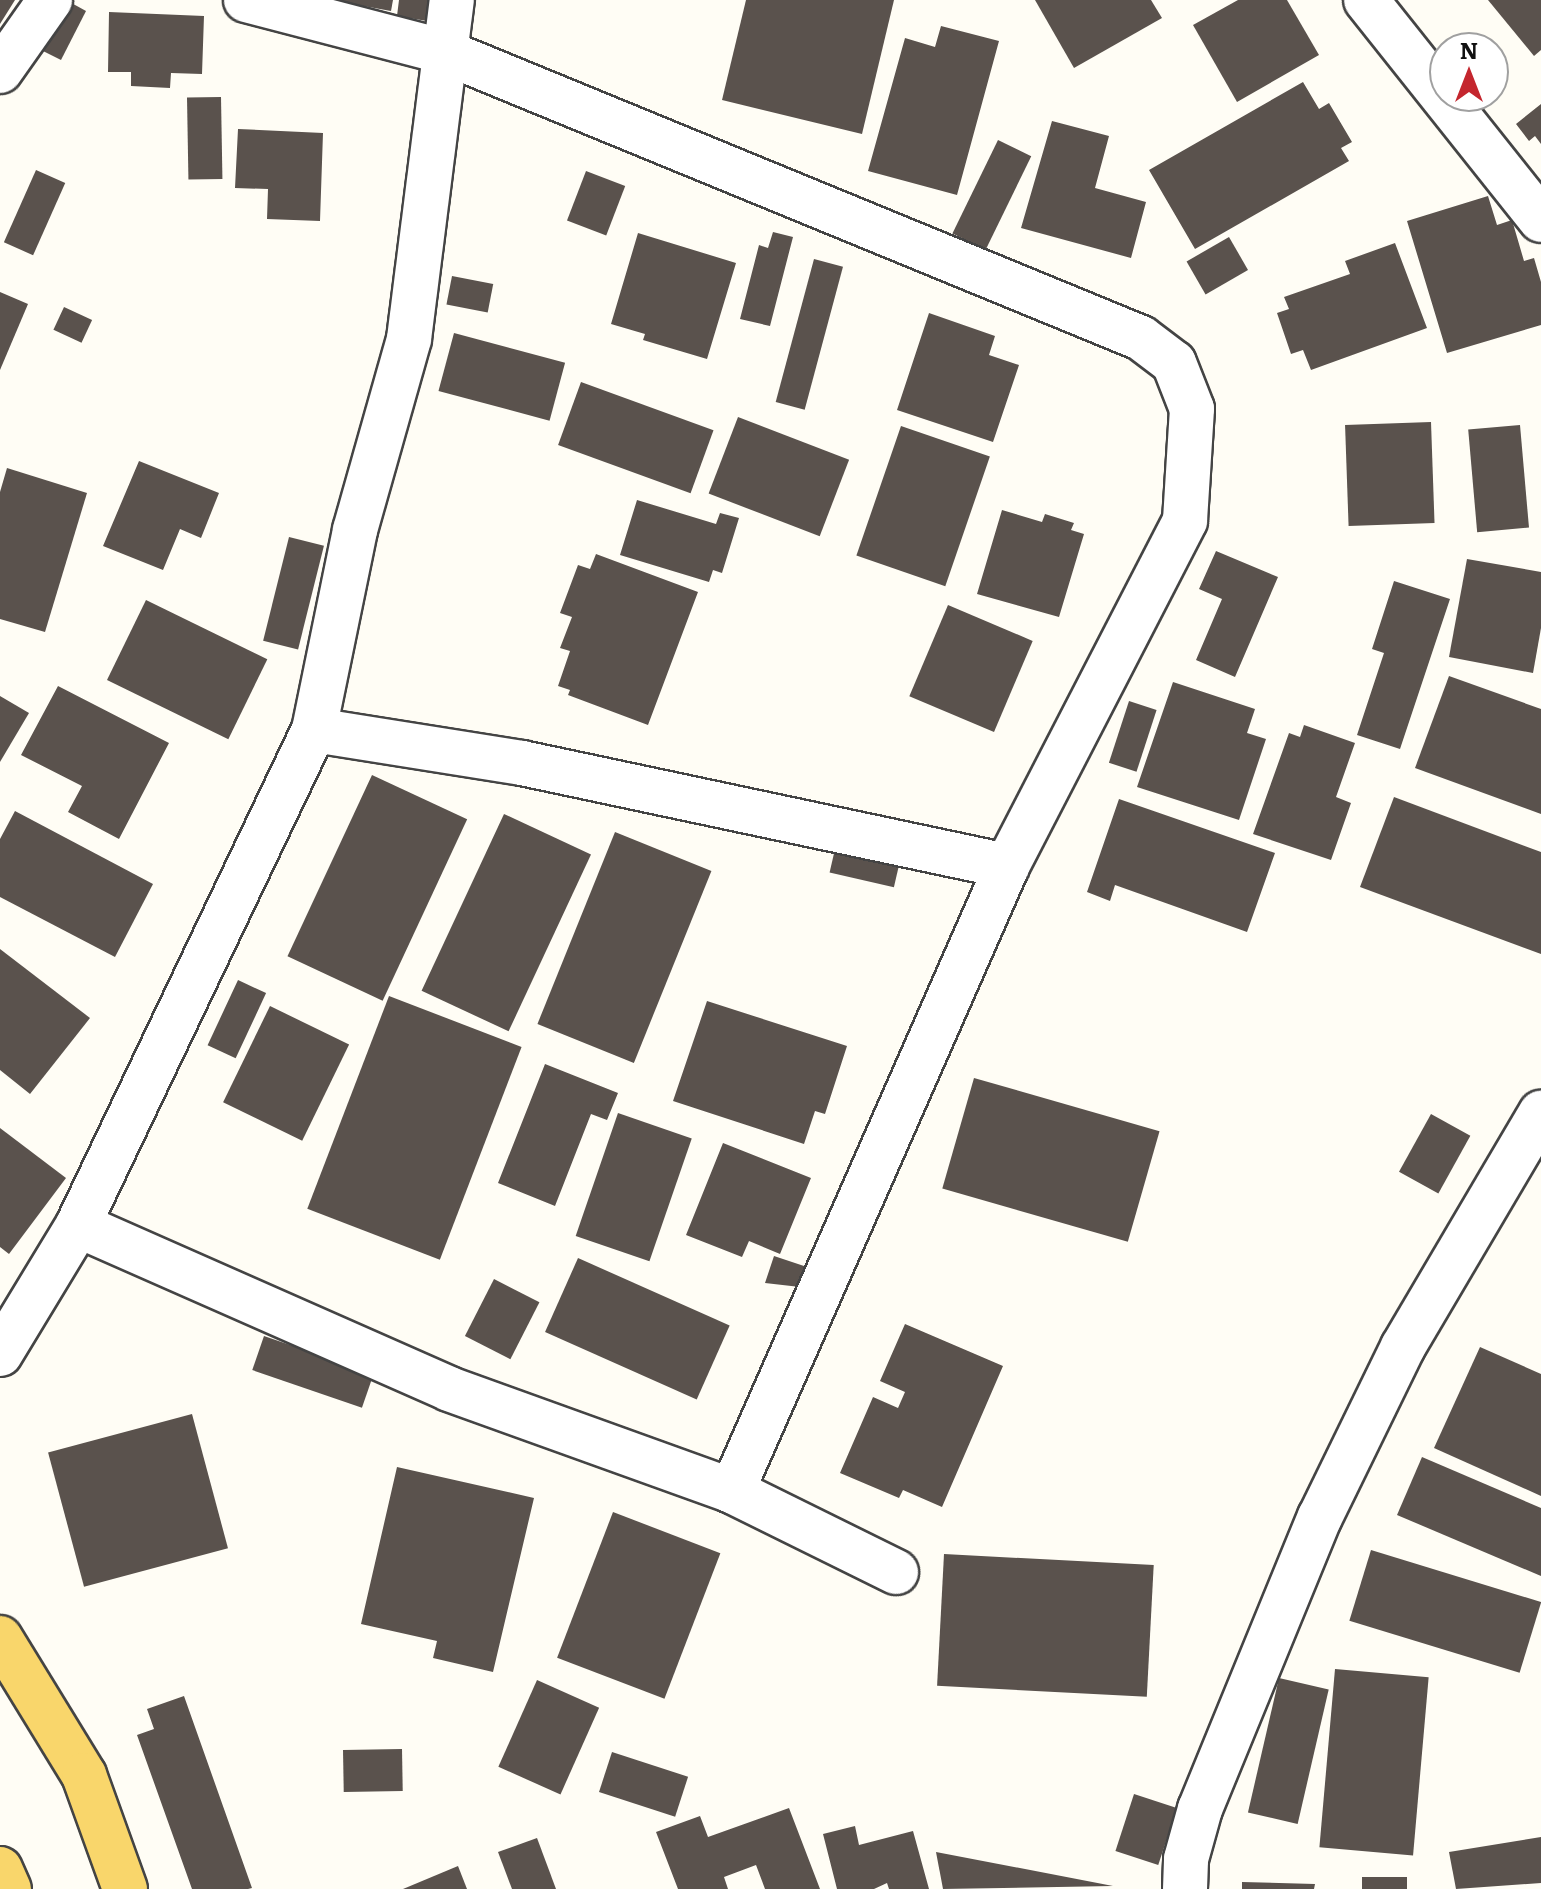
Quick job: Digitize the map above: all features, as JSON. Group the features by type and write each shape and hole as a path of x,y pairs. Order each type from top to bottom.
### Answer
{"main road":[{"path":"0,1638 84,1775 125,1889"},
{"path":"0,1869 9,1889"}],"street":[{"path":"0,71 50,0"},
{"path":"246,0 445,52 1141,338 1174,363 1192,409 1185,521 1007,866 732,1491"},
{"path":"0,1354 78,1225 314,730 355,530 409,339 452,0"},
{"path":"1366,0 1541,220"},
{"path":"314,730 522,763 1007,866"},
{"path":"1185,1889 1186,1859 1200,1809 1320,1517 1403,1347 1541,1113"},
{"path":"78,1225 449,1389 732,1491 896,1572"}],"building":[{"path":"0,0 15,0 0,24"},
{"path":"66,0 86,11 61,60 37,48"},
{"path":"330,0 393,0 391,11"},
{"path":"399,0 430,0 427,21 397,16"},
{"path":"746,0 894,0 862,134 722,100"},
{"path":"1035,0 1151,0 1162,18 1074,68"},
{"path":"1238,0 1287,0 1319,55 1237,102 1193,25"},
{"path":"1488,0 1541,0 1541,50 1534,56"},
{"path":"109,12 204,16 202,74 171,73 170,88 131,86 131,72 108,72"},
{"path":"941,26 999,41 957,195 868,171 905,38 935,47"},
{"path":"1303,82 1319,109 1329,103 1352,142 1341,148 1349,161 1195,249 1149,170"},
{"path":"221,97 222,179 188,180 187,98"},
{"path":"1541,104 1541,144 1535,136 1529,141 1516,124"},
{"path":"1052,121 1109,136 1095,188 1146,202 1131,258 1021,228"},
{"path":"238,129 323,133 320,221 267,219 268,189 235,188"},
{"path":"998,140 1031,156 986,250 952,233"},
{"path":"36,170 65,183 33,255 4,242"},
{"path":"586,171 625,186 606,236 567,220"},
{"path":"1488,196 1497,225 1512,220 1524,261 1534,258 1541,282 1541,325 1447,353 1407,221"},
{"path":"773,232 793,237 770,326 740,319 759,245 768,248"},
{"path":"638,233 736,263 707,359 643,340 645,334 611,324"},
{"path":"1229,237 1248,270 1206,294 1187,262"},
{"path":"1395,243 1427,328 1311,370 1303,350 1291,354 1277,313 1289,309 1284,297 1350,274 1345,261"},
{"path":"814,259 843,267 805,410 776,402"},
{"path":"452,276 493,284 488,312 446,304"},
{"path":"0,292 28,304 0,370"},
{"path":"64,307 92,320 82,343 53,330"},
{"path":"929,313 995,336 989,355 1019,365 993,442 897,410"},
{"path":"454,333 565,363 550,421 438,391"},
{"path":"581,382 713,430 691,493 558,445"},
{"path":"738,417 849,460 820,536 709,494"},
{"path":"1431,422 1435,523 1349,526 1345,425"},
{"path":"1520,425 1529,528 1477,532 1468,430"},
{"path":"901,426 990,457 945,586 856,556"},
{"path":"139,461 219,493 201,538 180,529 163,570 103,546"},
{"path":"7,468 87,493 45,632 0,619 0,492"},
{"path":"637,500 716,524 720,513 739,518 722,573 713,570 709,582 620,555"},
{"path":"1002,510 1042,522 1045,514 1074,523 1071,530 1084,534 1059,617 977,594"},
{"path":"289,537 324,546 298,650 263,641"},
{"path":"1216,551 1278,577 1235,677 1196,660 1222,599 1199,589"},
{"path":"596,554 698,592 648,725 568,695 570,690 558,686 570,651 560,648 572,617 560,613 578,565 590,569"},
{"path":"1467,559 1541,572 1541,628 1533,673 1449,657"},
{"path":"1394,581 1450,599 1400,749 1357,735 1384,653 1372,649"},
{"path":"146,600 267,659 228,739 107,680"},
{"path":"948,605 1033,641 994,732 909,696"},
{"path":"1449,676 1541,709 1541,814 1415,768"},
{"path":"1173,682 1255,709 1247,733 1266,739 1239,820 1137,787"},
{"path":"58,686 169,743 119,839 68,812 82,786 21,755"},
{"path":"0,696 29,713 0,762"},
{"path":"1129,701 1157,710 1136,772 1109,763"},
{"path":"1304,725 1355,743 1336,797 1351,803 1331,860 1253,834 1289,733 1300,737"},
{"path":"372,775 467,819 383,1001 287,956"},
{"path":"1394,797 1541,852 1541,954 1360,887"},
{"path":"1119,799 1275,853 1247,932 1115,885 1110,901 1087,892"},
{"path":"15,811 153,884 115,957 0,897 0,839"},
{"path":"504,814 591,855 509,1031 422,991"},
{"path":"615,832 711,871 634,1063 537,1024"},
{"path":"835,849 899,864 894,887 830,872"},
{"path":"0,949 90,1018 30,1094 0,1070"},
{"path":"238,980 266,993 236,1058 208,1045"},
{"path":"389,996 522,1047 440,1260 307,1209"},
{"path":"707,1001 847,1046 825,1114 815,1111 804,1144 673,1101"},
{"path":"270,1006 349,1045 302,1141 223,1102"},
{"path":"545,1064 618,1093 607,1120 591,1114 555,1206 498,1183"},
{"path":"974,1078 1160,1131 1128,1242 942,1189"},
{"path":"618,1113 692,1138 649,1261 576,1236"},
{"path":"1431,1114 1470,1136 1438,1194 1399,1172"},
{"path":"0,1128 66,1178 9,1254 0,1247"},
{"path":"723,1143 811,1178 780,1254 749,1241 742,1257 686,1235"},
{"path":"774,1256 807,1267 800,1287 765,1283"},
{"path":"578,1258 730,1326 697,1400 545,1332"},
{"path":"494,1279 539,1302 510,1359 465,1336"},
{"path":"905,1324 1003,1366 942,1507 903,1490 899,1498 840,1473 873,1397 898,1408 905,1392 880,1381"},
{"path":"264,1336 374,1374 362,1408 252,1370"},
{"path":"1480,1347 1541,1374 1541,1496 1434,1448"},
{"path":"192,1414 228,1548 84,1587 48,1453"},
{"path":"1422,1457 1541,1508 1541,1576 1397,1515"},
{"path":"397,1467 534,1498 493,1672 433,1658 437,1641 361,1624"},
{"path":"613,1512 720,1553 664,1699 557,1658"},
{"path":"1371,1550 1541,1602 1520,1673 1349,1621"},
{"path":"944,1554 1154,1565 1147,1697 937,1686"},
{"path":"1335,1669 1429,1677 1413,1856 1319,1847"},
{"path":"1279,1678 1329,1689 1298,1824 1248,1812"},
{"path":"537,1680 599,1708 560,1794 498,1767"},
{"path":"184,1696 252,1888 192,1889 137,1735 154,1729 147,1709"},
{"path":"402,1749 403,1791 344,1792 343,1750"},
{"path":"612,1752 688,1777 675,1817 599,1792"},
{"path":"1134,1794 1177,1808 1158,1865 1115,1851"},
{"path":"789,1808 820,1889 765,1889 756,1865 724,1877 728,1889 678,1889 656,1832 700,1816 708,1837"},
{"path":"855,1826 859,1845 913,1831 929,1889 889,1889 887,1883 874,1889 837,1889 823,1834"},
{"path":"1541,1837 1541,1883 1456,1889 1449,1852"},
{"path":"537,1838 556,1889 512,1889 498,1852"},
{"path":"936,1852 1113,1886 943,1889"},
{"path":"458,1866 467,1889 403,1889"},
{"path":"1362,1877 1407,1877 1407,1889 1362,1889"},
{"path":"1242,1882 1315,1884 1314,1889 1242,1889"}]}
